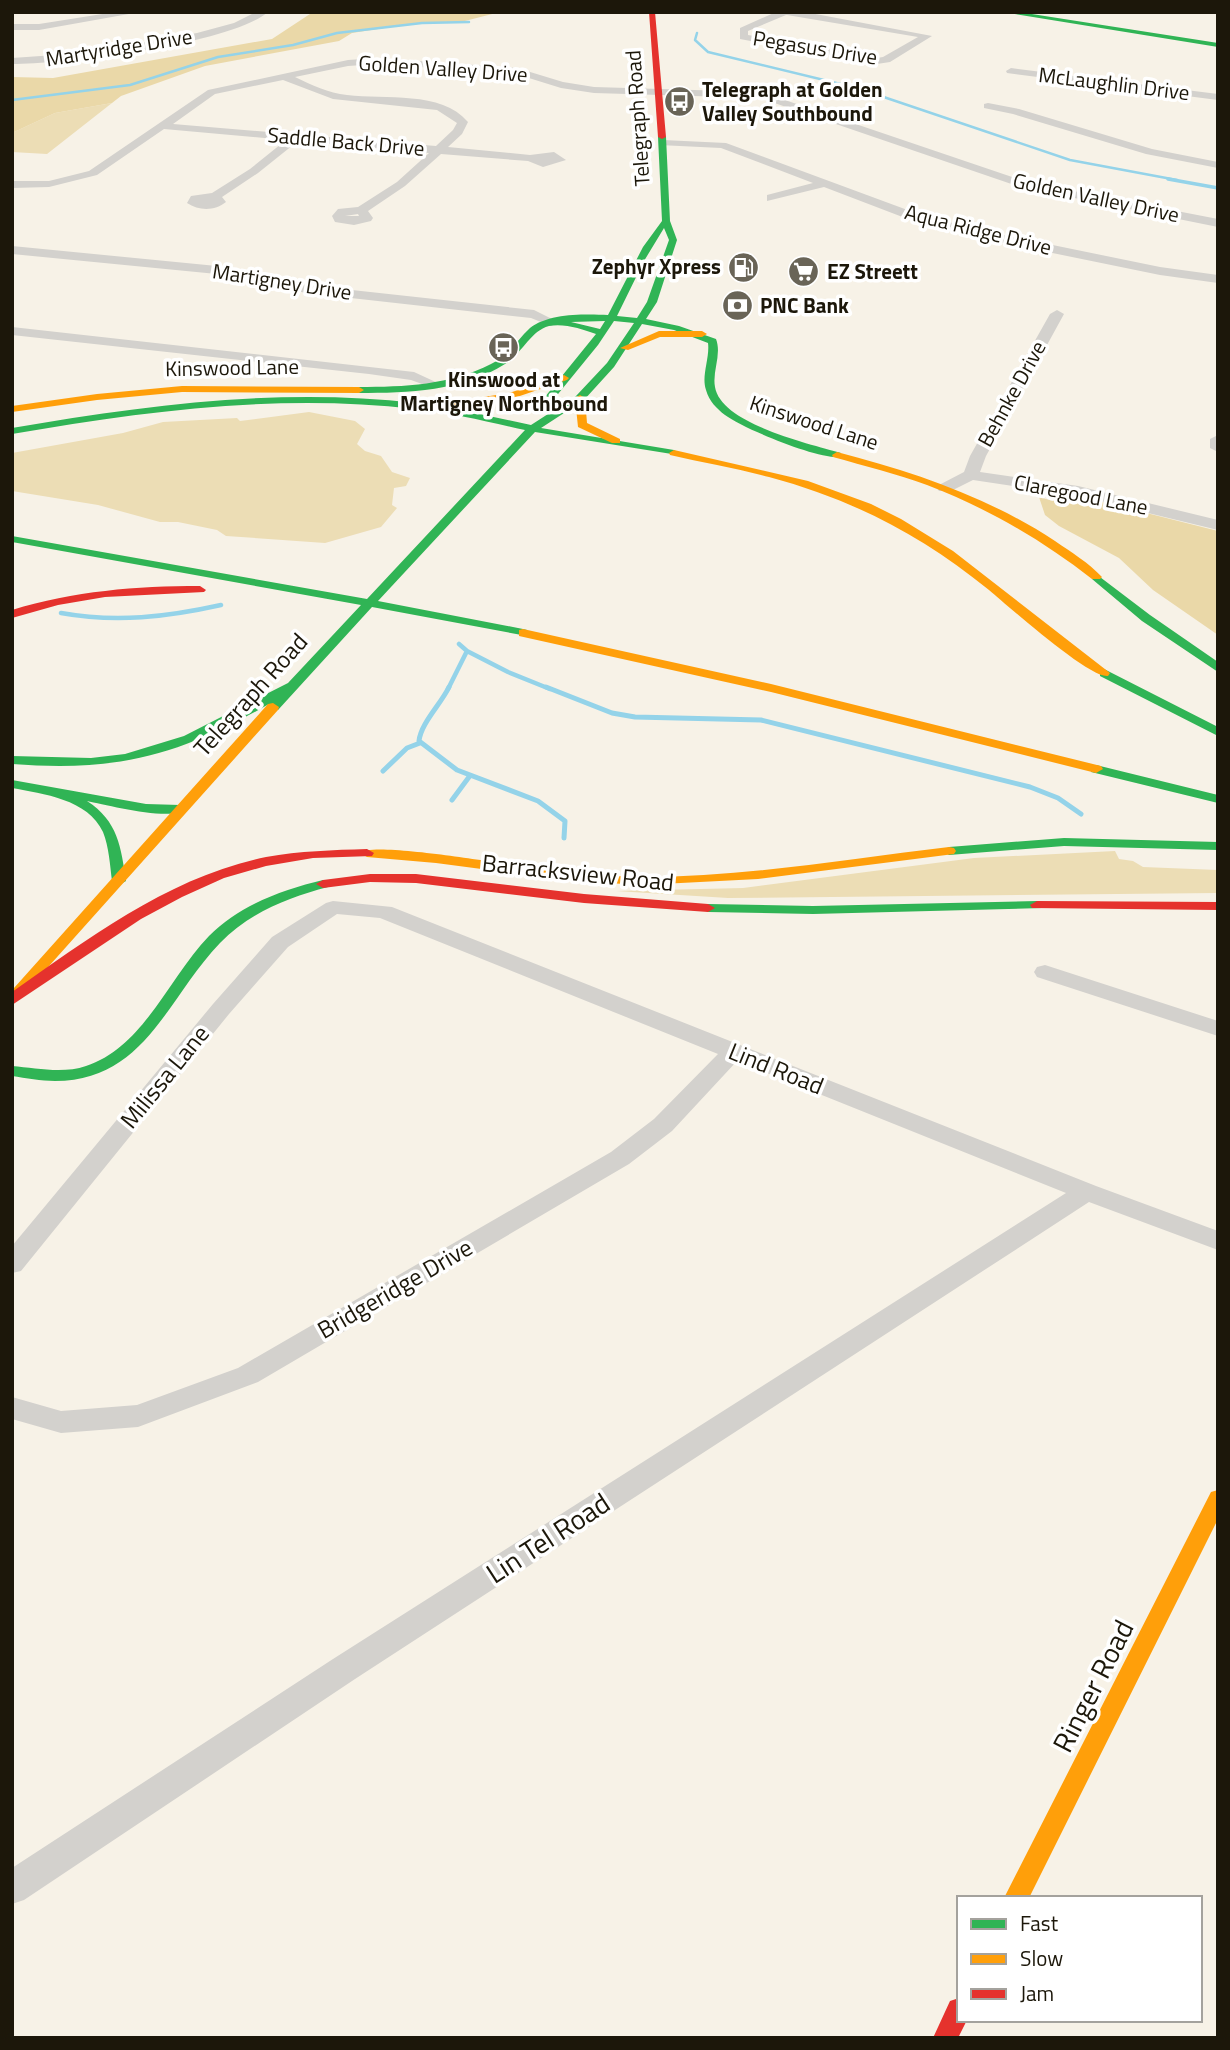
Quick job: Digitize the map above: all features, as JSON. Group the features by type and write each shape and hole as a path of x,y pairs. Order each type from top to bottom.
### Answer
{"main road":[{"name":"Telegraph Road","path":"12,999 289,687 412,555 532,429 580,398 625,348 652,302 673,240 666,221 663,143 652,12"},
{"path":"1005,12 1218,44"},
{"name":"Telegraph Road","path":"532,429 542,406 606,326 645,247 666,221"},
{"path":"652,302 670,317 702,334"},
{"path":"551,322 582,326 641,323 702,334"},
{"name":"Kinswood Lane","path":"12,410 170,389 375,389 460,380 497,365 518,349 536,327 551,322"},
{"path":"625,348 659,334 702,334"},
{"name":"Kinswood Lane","path":"702,334 713,341 716,347 710,390 719,406 729,415 781,438 945,488 986,506 1068,554 1146,618 1218,668"},
{"path":"12,431 118,412 200,403 301,400 402,405 458,404 544,387 564,378"},
{"path":"580,398 582,425 621,443"},
{"path":"402,405 621,443 756,470 817,488 869,508 910,528 954,556 1060,644 1146,696 1218,732"},
{"path":"12,538 359,601 707,673 1218,799"},
{"path":"365,579 402,586"},
{"path":"12,614 74,597 157,589 359,601"},
{"path":"12,760 89,764 158,752 209,732 289,687"},
{"path":"12,784 146,808 180,809"},
{"path":"60,792 96,811 108,823 118,881"},
{"path":"12,999 167,896 234,868 284,856 341,851 390,852 549,874 659,881 748,877 999,845 1113,842 1218,846"},
{"name":"Barracksview Road","path":"12,1071 58,1079 100,1070 123,1055 214,940 236,921 267,902 290,893 350,880 414,878 623,903 701,908 1218,906"},
{"path":"12,974 51,956"},
{"name":"Ringer Road","path":"1017,1896 1218,1499"},
{"path":"945,2038 957,2014"}],"street":[{"path":"12,27 38,27 135,12"},
{"name":"Martyridge Drive","path":"12,61 76,57 216,32 251,20 263,12"},
{"name":"Pegasus Drive","path":"786,12 927,36 886,60 877,61 743,37 743,30 786,12"},
{"name":"Golden Valley Drive","path":"12,185 49,184 85,177 111,163 212,93 348,63 377,61 517,71 561,85 594,90 726,92 776,99 1024,185 1218,223"},
{"name":"McLaughlin Drive","path":"1011,71 1218,97"},
{"path":"283,76 333,96 428,105 453,113 463,122 458,132 401,184 361,210"},
{"path":"988,106 1015,111 1150,152 1218,165"},
{"path":"1069,128 1104,124 1110,129 1088,135"},
{"name":"Saddle Back Drive","path":"163,126 530,158"},
{"path":"215,197 254,171 295,138"},
{"name":"Aqua Ridge Drive","path":"663,143 722,145 917,218 984,235 1160,271 1218,279"},
{"path":"771,198 827,183"},
{"name":"Martigney Drive","path":"12,250 227,271 306,289 524,312 551,322"},
{"name":"Behnke Drive","path":"971,475 978,456 1057,314"},
{"path":"12,331 380,371 414,376 433,384"},
{"path":"1218,439 1218,448"},
{"path":"945,488 971,475"},
{"name":"Claregood Lane","path":"971,475 1078,491 1218,525"},
{"name":"Lind Road","path":"332,907 384,912 1087,1192 1218,1241"},
{"name":"Milissa Lane","path":"12,1264 221,1009 280,942 332,907"},
{"path":"1045,972 1218,1029"},
{"name":"Bridgeridge Drive","path":"12,1408 61,1422 138,1416 248,1375 620,1158 663,1125 733,1052"},
{"name":"Lin Tel Road","path":"12,1888 344,1669 1087,1192"}],"shaded area":[{"path":"313,12 500,12 461,22 424,22 352,33 339,41 205,66 121,96 112,103 55,113 12,133 12,77 53,78 272,39"},
{"path":"112,103 47,154 12,152 12,133 55,113"},
{"path":"309,412 355,421 365,429 357,444 365,451 381,456 392,472 410,478 406,486 394,488 392,505 397,508 381,527 325,543 226,536 217,530 178,522 160,522 98,505 12,491 12,453 123,433 163,422 237,418 240,421"},
{"path":"1059,491 1218,531 1218,635 1153,590 1119,558 1059,526 1045,515 1039,497 1053,501"},
{"path":"1115,851 1119,859 1133,861 1143,867 1218,870 1218,893 728,898 616,891 743,888 974,858"}],"waterway":[{"path":"12,100 130,85 218,57 293,45 337,33 422,23 469,22"},
{"path":"697,33 695,40 708,52 857,88 1070,160 1177,180"},
{"path":"1168,179 1218,188"},
{"path":"61,613 122,618 181,613 221,605"},
{"path":"459,644 467,651"},
{"path":"449,687 467,651"},
{"path":"467,651 550,689"},
{"path":"449,687 423,727 419,741 457,770 538,801 565,821 564,838"},
{"path":"546,687 612,713 635,717 761,720 1030,787 1058,798 1081,814"},
{"path":"383,771 407,748 420,743"},
{"path":"452,800 469,777"}],"traffic: fast":[{"path":"1005,12 1218,45"},
{"path":"273,707 532,429 580,398 611,365 652,302 673,240 666,221 662,137"},
{"path":"541,408 602,333 639,261 666,221"},
{"path":"359,390 421,387 452,382 501,363 540,326 578,318 627,319 675,328 713,341 710,389 716,402 728,413 765,432 837,455"},
{"path":"551,322 582,326 601,333"},
{"path":"12,431 108,415 203,404 348,401 435,409 548,432 674,453"},
{"path":"12,539 523,633"},
{"path":"1096,577 1146,618 1218,668"},
{"path":"1104,673 1218,732"},
{"path":"12,760 91,762 125,758 157,750 220,725 289,687"},
{"path":"1096,769 1218,799"},
{"path":"12,784 146,808 180,809"},
{"path":"71,798 96,815 109,831 113,840 119,881"},
{"path":"949,851 1064,842 1218,846"},
{"path":"12,1071 55,1076 88,1072 114,1060 134,1043 190,968 225,930 265,904 323,884"},
{"path":"708,908 813,910 1037,905"}],"traffic: slow":[{"path":"625,348 659,334 702,334"},
{"path":"458,404 511,396 564,378"},
{"path":"12,409 182,389 359,390"},
{"path":"580,398 582,425 616,441"},
{"path":"674,453 739,466 804,484 836,494 897,521 971,570 1058,641 1104,673"},
{"path":"837,455 920,479 986,507 1043,539 1096,577"},
{"path":"523,633 771,688 1096,769"},
{"path":"19,991 273,707"},
{"path":"367,853 573,877 642,881 758,875 949,851"},
{"path":"1017,1896 1218,1498"}],"traffic: jam":[{"path":"652,12 662,137"},
{"path":"12,614 58,601 105,594 200,590"},
{"path":"12,1000 136,916 219,875 265,862 313,854 367,853"},
{"path":"323,884 370,878 416,879 584,898 708,908"},
{"path":"1037,905 1218,906"},
{"path":"945,2038 957,2014"}],"place":[{"name":"Telegraph at Golden Valley Southbound","path":"679,102"},
{"name":"Zephyr Xpress","path":"744,267"},
{"name":"EZ Streett","path":"804,272"},
{"name":"PNC Bank","path":"737,306"},
{"name":"Kinswood at Martigney Northbound","path":"504,348"}]}
